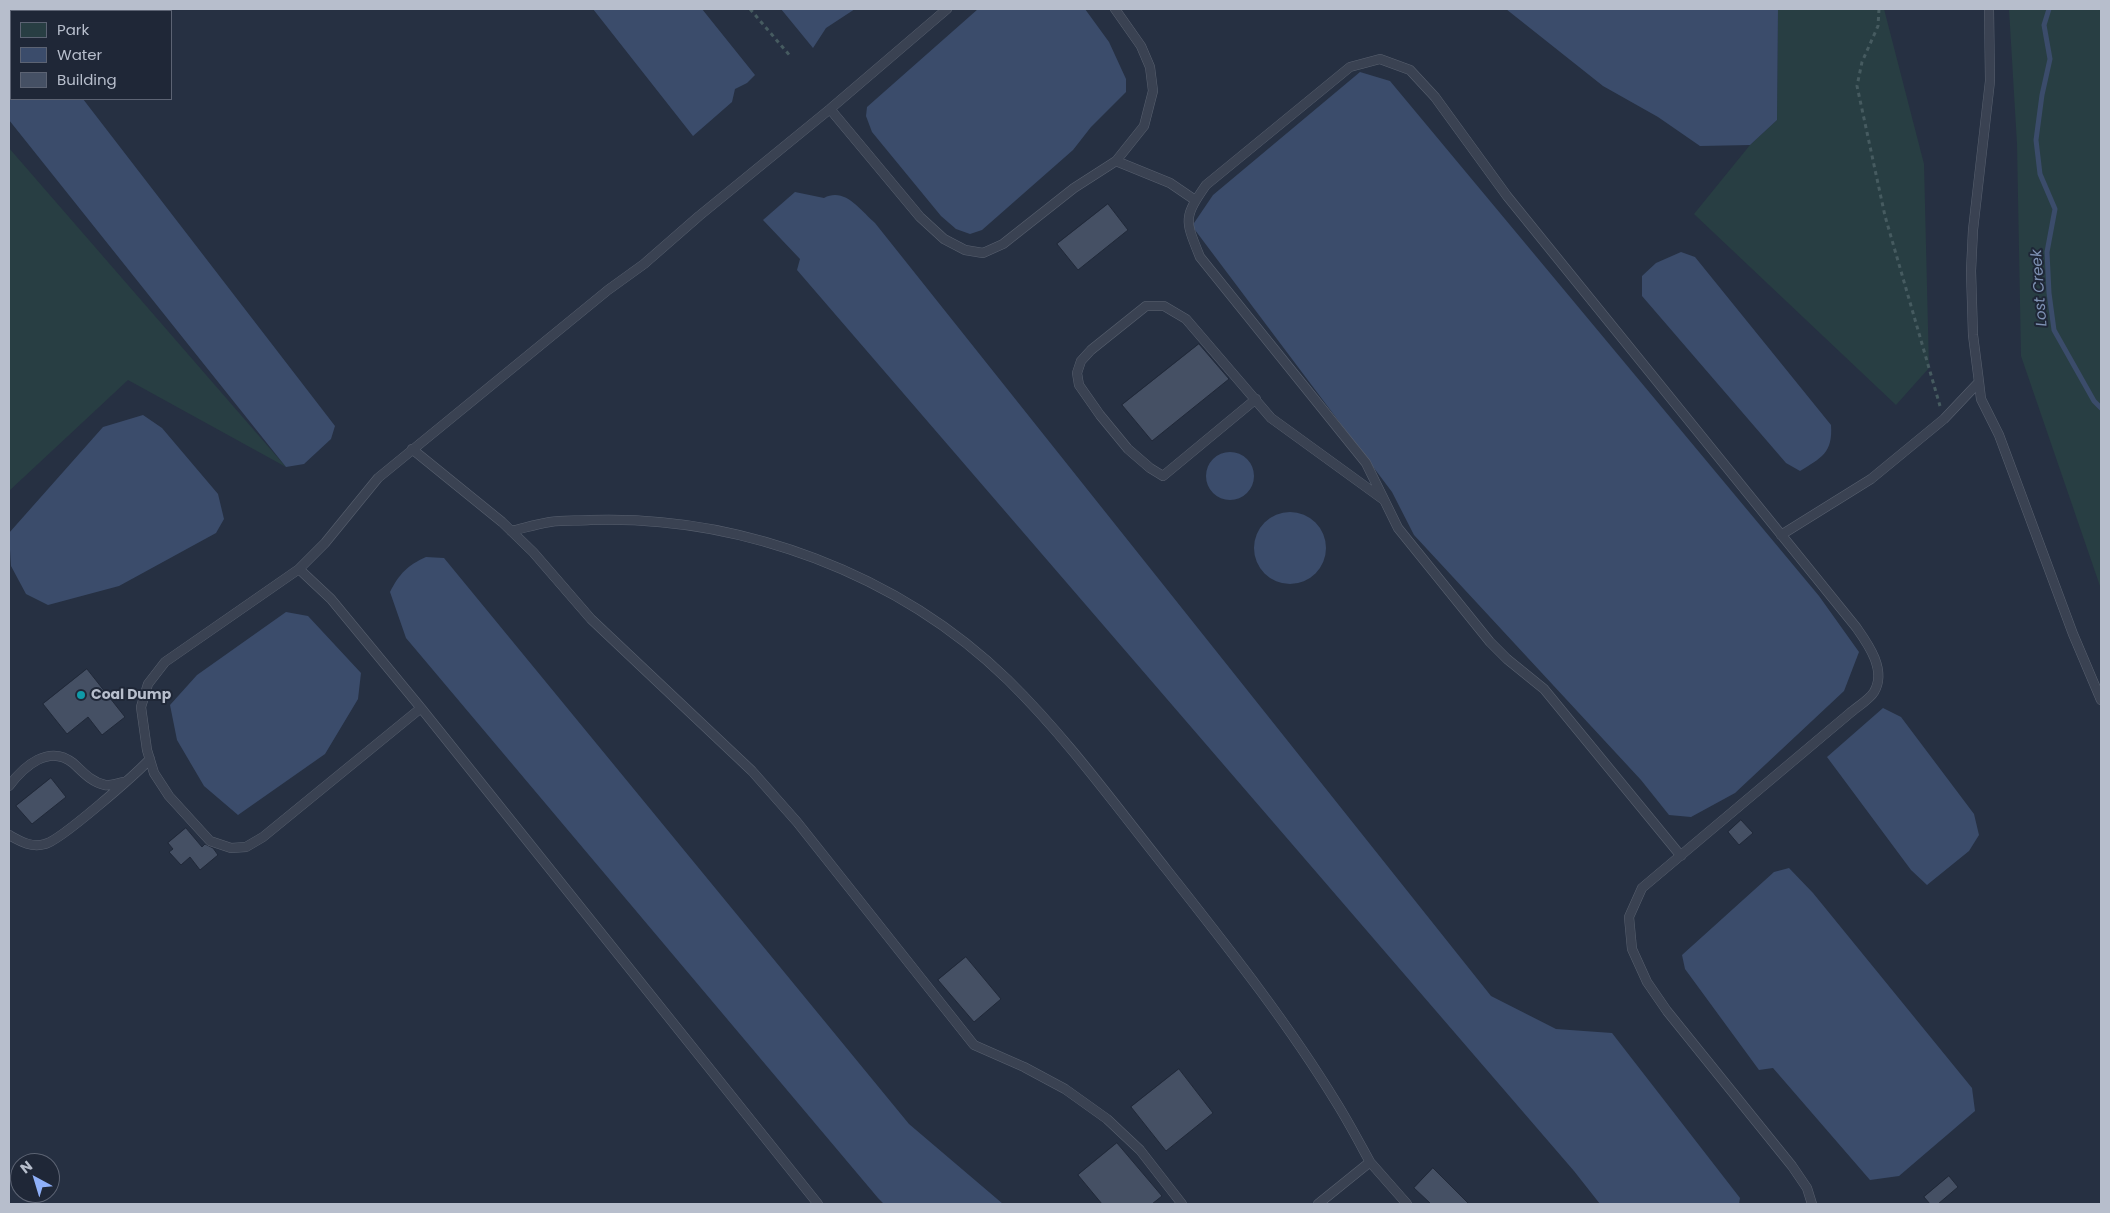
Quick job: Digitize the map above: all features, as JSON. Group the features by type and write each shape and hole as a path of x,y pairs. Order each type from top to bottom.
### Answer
{"lane":[{"path":"421,708 263,837 246,847 230,848 210,840 169,796 154,773 141,706 148,684 165,662 299,569 325,543 378,478 608,290 644,264 699,216 830,110 947,9"},
{"path":"830,110 920,217 944,239 965,250 983,253 1004,244 1074,188 1116,161 1144,126 1153,92 1150,67 1141,46 1115,9"},
{"path":"1989,9 1990,81 1971,272 1973,335 1978,382 1981,399 1999,435 2073,634 2101,700"},
{"path":"1681,856 1544,689 1507,659 1490,642 1398,528 1366,463 1200,257 1188,227 1191,206 1206,185 1350,67 1380,59 1410,70 1435,97 1508,196 1867,643 1879,670 1874,692 1681,856 1642,888 1629,916 1632,949 1647,982 1667,1011 1792,1166 1808,1188 1812,1204"},
{"path":"1116,161 1170,183 1195,200"},
{"path":"1256,400 1163,476 1150,468 1128,449 1078,385 1077,373 1081,360 1091,350 1146,306 1164,306 1186,319 1256,400 1271,418 1386,502"},
{"path":"1781,535 1871,479 1944,419 1978,382"},
{"path":"412,449 511,531 533,552 591,619 752,771 797,822 974,1045 1024,1067 1065,1089 1107,1119 1140,1150 1182,1204"},
{"path":"511,531 550,522 630,519 693,526 749,536 797,551 848,573 894,595 933,618 970,646 1008,680 1078,758 1264,996 1336,1102 1370,1162 1407,1204"},
{"path":"299,569 331,599 421,708 818,1204"},
{"path":"9,786 17,775 38,758 54,755 71,762 90,779 106,785 124,782"},
{"path":"9,835 26,844 46,844 67,830 136,774 150,759"},
{"path":"1318,1204 1370,1162"}],"path":[{"path":"750,9 791,57"},
{"path":"1878,9 1878,26 1862,62 1857,86 1885,216 1944,419"}],"green space":[{"path":"1778,9 1884,9 1924,164 1929,368 1896,405 1694,214 1750,145 1777,120"},
{"path":"2009,9 2101,9 2101,589 2021,356 2017,144"},
{"path":"9,148 286,467 128,380 9,491"}],"water":[{"path":"9,9 13,9 10,10 10,100 84,100 335,426 331,439 304,464 286,467 9,120"},
{"path":"593,9 702,9 755,75 747,83 735,89 732,102 693,136"},
{"path":"781,9 855,9 826,28 813,48"},
{"path":"978,9 1085,9 1109,42 1126,79 1126,92 1091,127 1073,150 982,230 970,234 956,229 941,216 872,132 866,116 867,107"},
{"path":"1506,9 1778,9 1777,120 1750,145 1700,146 1658,117 1603,86"},
{"path":"1360,72 1390,81 1819,596 1859,652 1844,691 1735,793 1691,817 1669,815 1641,780 1414,535 1392,492 1192,226 1213,195"},
{"path":"795,192 824,198 839,195 858,206 875,223 1491,996 1556,1029 1612,1033 1740,1198 1739,1204 1600,1204 1574,1171 797,270 800,259 763,220"},
{"path":"1681,252 1695,257 1831,425 1830,442 1824,454 1800,471 1786,463 1642,296 1642,276 1656,263"},
{"path":"143,415 162,428 218,494 224,519 216,533 119,586 48,605 26,594 11,566 9,533 103,427"},
{"path":"1225,452 1235,452 1247,459 1254,471 1254,481 1247,493 1235,500 1225,500 1217,496 1210,489 1206,481 1206,471 1210,463 1217,456"},
{"path":"1290,512 1310,518 1320,528 1326,548 1320,568 1310,578 1290,584 1270,578 1260,568 1254,548 1260,528 1270,518"},
{"path":"426,557 444,558 909,1124 1003,1204 884,1204 878,1198 406,638 390,592 405,571 414,563"},
{"path":"286,612 308,616 361,673 358,699 325,754 238,815 204,786 177,740 170,705 197,675"},
{"path":"1883,708 1901,717 1974,814 1979,835 1969,851 1927,885 1911,870 1827,757"},
{"path":"1789,868 1813,893 1972,1088 1975,1111 1899,1176 1870,1180 1773,1068 1759,1070 1685,969 1682,955 1774,872"}],"building":[{"path":"1108,204 1128,230 1078,270 1057,244"},
{"path":"1199,344 1229,379 1152,441 1122,405"},
{"name":"Coal Dump","path":"87,669 125,717 102,735 88,717 67,734 43,704"},
{"path":"51,778 66,797 32,824 16,806"},
{"path":"1741,820 1753,833 1739,845 1728,832"},
{"path":"186,828 202,847 205,844 213,848 218,855 200,870 190,857 181,865 169,852 173,849 168,843"},
{"path":"966,957 1001,999 974,1022 938,980"},
{"path":"1179,1069 1213,1113 1166,1151 1131,1107"},
{"path":"1117,1143 1162,1196 1152,1204 1102,1204 1078,1175"},
{"path":"1433,1168 1469,1204 1431,1204 1414,1188"},
{"path":"1949,1176 1958,1187 1938,1204 1930,1204 1924,1197"}],"waterway":[{"name":"Lost Creek","path":"2049,9 2044,25 2050,59 2042,95 2036,140 2040,174 2055,209 2047,252 2049,293 2054,330 2094,401 2101,408"}],"place":[{"name":"Coal Dump","path":"81,695"}]}
